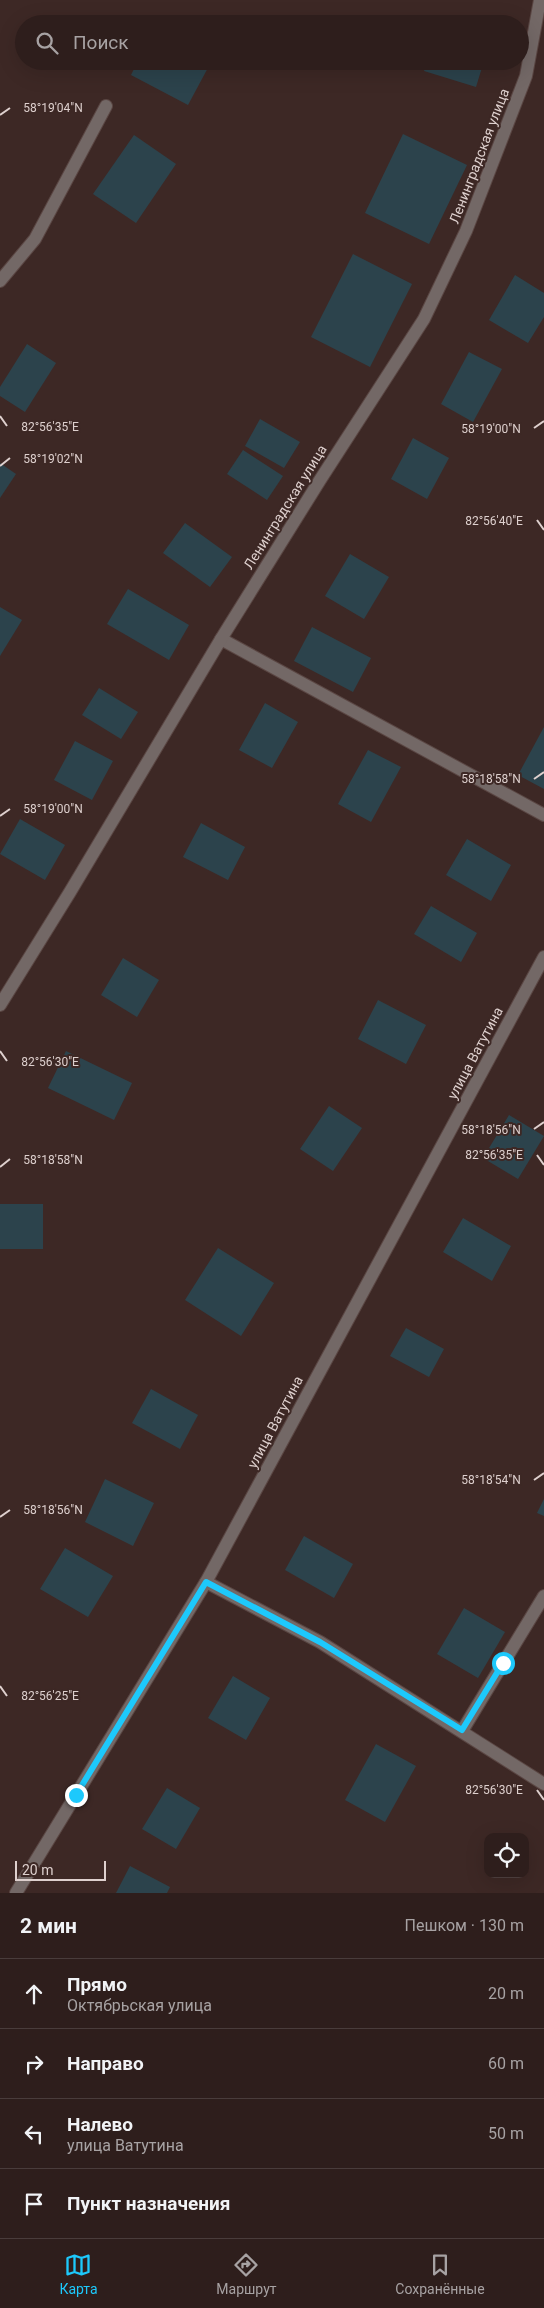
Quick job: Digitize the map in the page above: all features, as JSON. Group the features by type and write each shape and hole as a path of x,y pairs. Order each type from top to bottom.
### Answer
{"street":[{"name":"Ленинградская улица","path":"529,60 540,0"},
{"name":"Ленинградская улица","path":"0,1005 70,892 221,639 320,480 424,319 466,231 527,70"},
{"path":"0,281 36,239 106,106"},
{"path":"221,639 544,815"},
{"name":"улица Ватутина","path":"16,1893 206,1582 544,957"},
{"path":"206,1582 320,1642 462,1730 544,1784"},
{"path":"462,1730 544,1596"}],"building":[{"path":"134,70 207,70 188,105 131,75"},
{"path":"424,70 481,70 476,87"},
{"path":"403,134 467,165 429,244 365,213"},
{"path":"134,135 176,164 136,223 93,194"},
{"path":"353,254 412,284 370,367 311,337"},
{"path":"515,275 544,293 544,317 528,343 489,320"},
{"path":"27,344 56,363 25,412 0,396 0,387"},
{"path":"469,352 502,369 473,422 441,404"},
{"path":"260,419 300,442 284,468 245,446"},
{"path":"413,438 449,458 427,499 391,479"},
{"path":"243,450 283,476 267,500 227,474"},
{"path":"0,463 16,474 0,498"},
{"path":"185,523 232,557 210,587 163,553"},
{"path":"350,554 389,577 364,619 325,596"},
{"path":"128,589 189,625 169,660 107,624"},
{"path":"0,607 22,620 0,656"},
{"path":"312,627 371,658 353,692 294,661"},
{"path":"99,688 138,712 121,739 82,715"},
{"path":"265,703 298,722 272,768 239,750"},
{"path":"544,727 544,789 518,775"},
{"path":"75,741 113,761 92,800 54,780"},
{"path":"368,750 401,767 371,822 338,804"},
{"path":"20,819 65,845 45,880 0,854"},
{"path":"201,823 245,847 228,880 183,857"},
{"path":"467,839 511,865 491,901 446,875"},
{"path":"431,906 477,933 461,962 414,934"},
{"path":"123,958 159,980 137,1017 101,995"},
{"path":"378,1000 426,1025 406,1064 358,1039"},
{"path":"66,1051 132,1083 114,1120 48,1088"},
{"path":"329,1106 362,1128 333,1171 300,1149"},
{"path":"509,1115 544,1136 518,1179 483,1158"},
{"path":"0,1204 43,1204 43,1249 0,1249"},
{"path":"463,1218 511,1246 492,1281 443,1252"},
{"path":"218,1248 274,1283 241,1336 185,1300"},
{"path":"406,1328 444,1349 429,1377 390,1356"},
{"path":"151,1389 198,1415 180,1449 132,1423"},
{"path":"105,1479 154,1503 133,1546 85,1522"},
{"path":"544,1499 544,1516 537,1513"},
{"path":"304,1536 353,1564 334,1598 285,1570"},
{"path":"65,1548 113,1576 88,1617 40,1589"},
{"path":"464,1608 505,1632 478,1678 437,1654"},
{"path":"233,1676 270,1698 246,1740 208,1718"},
{"path":"376,1744 416,1766 385,1822 345,1800"},
{"path":"167,1788 200,1808 176,1849 142,1829"},
{"path":"130,1866 170,1887 167,1893 116,1893"}],"route":[{"path":"76,1795 206,1582 320,1642 462,1730 503,1663"}]}
